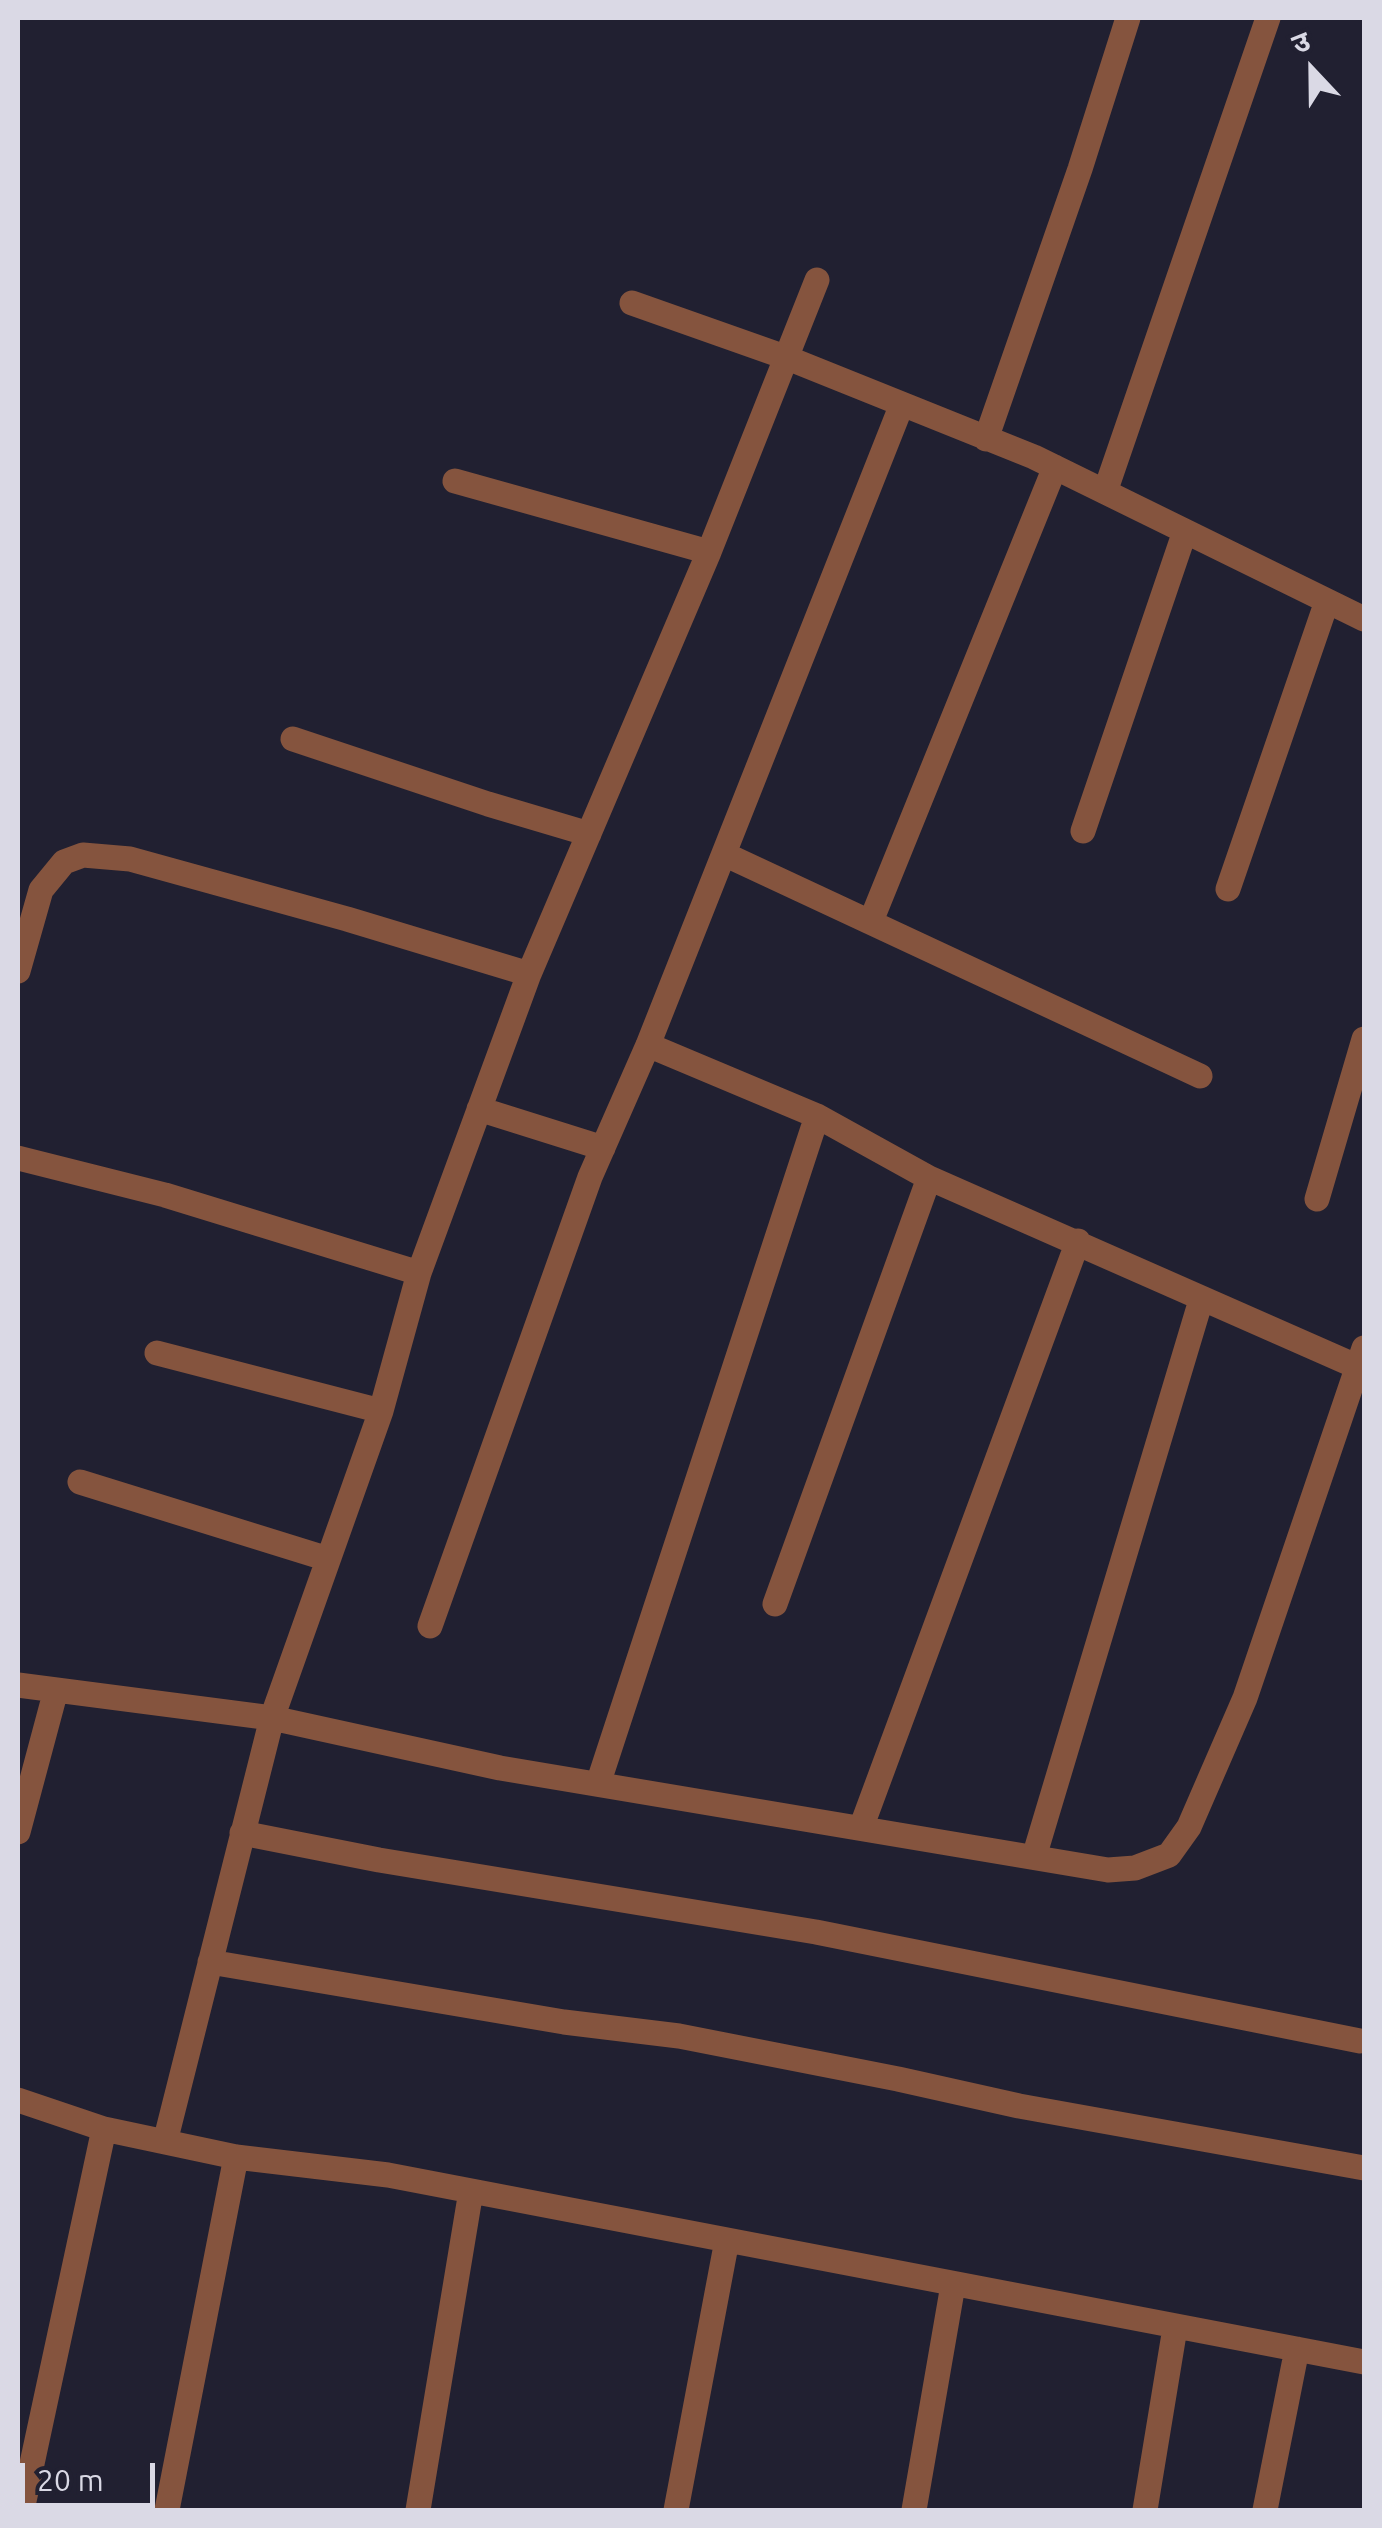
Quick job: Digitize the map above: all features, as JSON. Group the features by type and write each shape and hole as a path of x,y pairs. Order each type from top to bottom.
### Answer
{"street":[{"path":"986,439 1128,18"},
{"path":"1105,492 1268,18"},
{"path":"165,2142 272,1718 381,1410 419,1273 528,974 709,552 817,280"},
{"path":"632,303 786,357 1054,467 1364,619"},
{"path":"430,1626 603,1148 648,1045 902,404"},
{"path":"871,921 1054,467"},
{"path":"455,481 709,552"},
{"path":"1083,831 1185,532"},
{"path":"1228,888 1327,601"},
{"path":"293,739 588,834"},
{"path":"724,854 1200,1076"},
{"path":"18,971 48,878 64,862 95,855 130,859 528,974"},
{"path":"1317,1199 1364,1039"},
{"path":"18,1685 272,1718 500,1768 1108,1870 1135,1868 1168,1856 1189,1827 1245,1698 1361,1357 1201,1300 1078,1241 928,1178 817,1116 648,1045"},
{"path":"479,1109 603,1148"},
{"path":"598,1784 817,1116"},
{"path":"18,1158 178,1199 419,1273"},
{"path":"775,1604 928,1178"},
{"path":"862,1828 1078,1241"},
{"path":"1034,1857 1201,1300"},
{"path":"156,1353 381,1410"},
{"path":"80,1482 328,1559"},
{"path":"18,1832 56,1690"},
{"path":"242,1833 380,1860 816,1932 1360,2041"},
{"path":"210,1962 564,2022 679,2036 1019,2106 1364,2168"},
{"path":"18,2100 104,2129 236,2156 388,2175 1364,2362"},
{"path":"22,2510 104,2129"},
{"path":"167,2510 236,2156"},
{"path":"418,2510 471,2191"},
{"path":"676,2510 727,2240"},
{"path":"914,2510 954,2285"},
{"path":"1144,2510 1175,2328"},
{"path":"1265,2510 1297,2349"}]}
